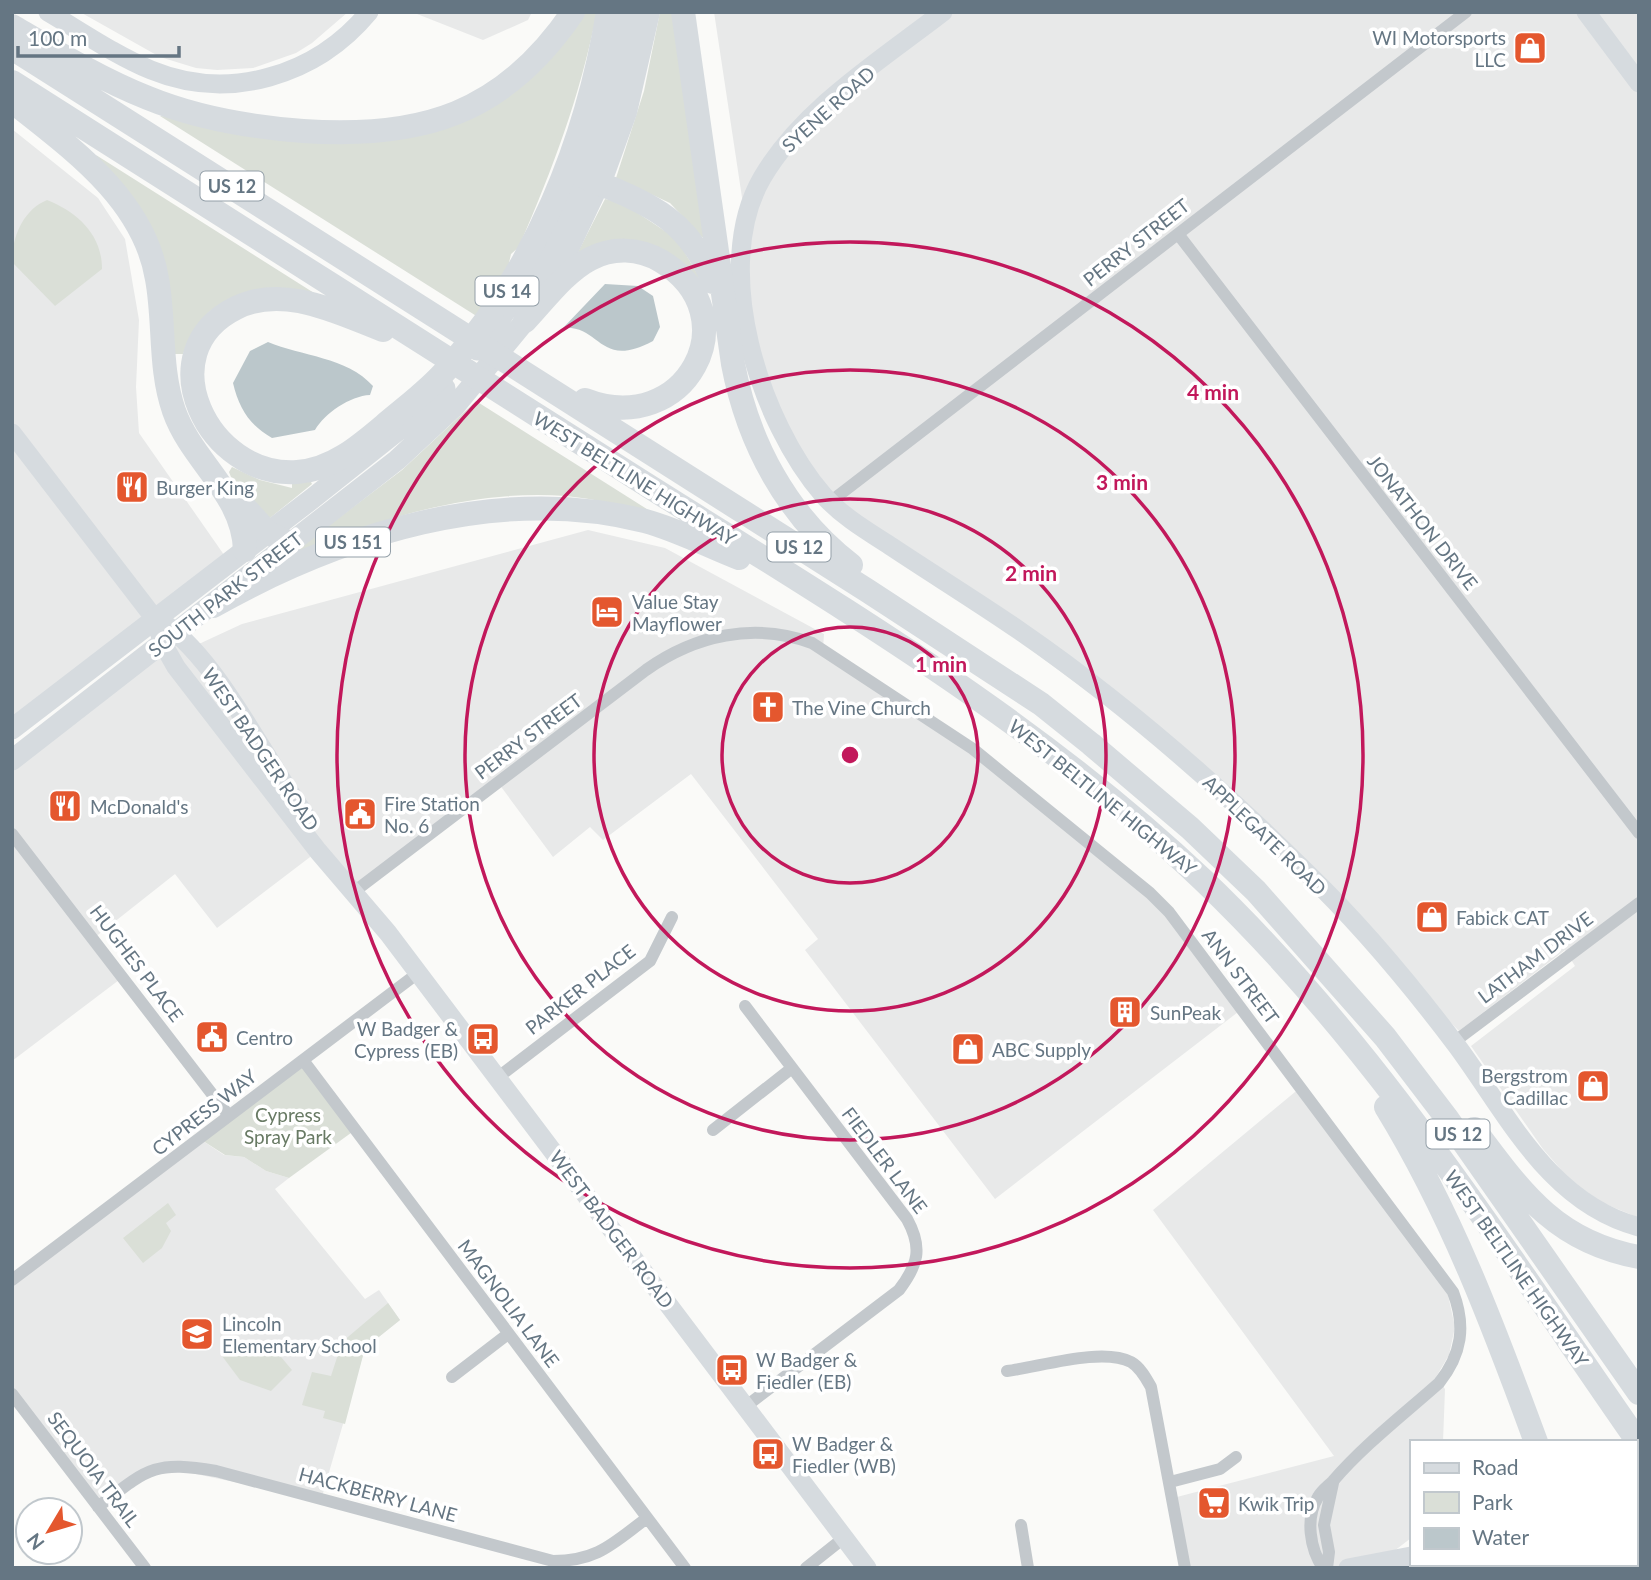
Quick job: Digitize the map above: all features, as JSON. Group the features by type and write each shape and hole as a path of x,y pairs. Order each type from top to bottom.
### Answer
{"highway":[{"path":"12,26 103,77 147,98 187,112 265,128 356,133 425,124 477,104 531,64 573,12"},
{"name":"US 14","path":"433,349 320,306 299,301 259,301 232,310 208,331 194,363 195,397 209,429 235,455 268,470 298,472 337,461 425,391 446,371 488,320 523,264 571,155 589,100 608,12"},
{"name":"US 14","path":"591,180 621,55 628,12"},
{"name":"US 14","path":"591,180 625,112 648,12"},
{"path":"682,12 727,319 743,407 769,467 802,519 841,557 1041,704"},
{"name":"WEST BELTLINE HIGHWAY","path":"12,48 531,375 1041,704 1190,828 1256,891 1410,1069 1639,1393"},
{"name":"WEST BELTLINE HIGHWAY","path":"12,82 791,576 982,700 1052,751 1192,869 1282,960 1385,1082 1637,1440"},
{"path":"12,101 56,136 112,188 134,217 157,278 166,384 174,412 195,450 221,484 286,546"},
{"path":"591,180 658,210 693,239 709,271 727,319"},
{"path":"525,321 582,265 610,252 629,250 653,256 681,275 697,297 704,336 701,353 683,383 666,397 643,407 617,410 557,392"},
{"path":"221,484 245,531 245,550"},
{"name":"US 151","path":"213,606 286,546 369,537 414,524 494,511 596,513 647,522 791,576"},
{"path":"1256,891 1380,1011 1438,1080 1528,1199 1576,1237 1614,1252 1639,1257"},
{"path":"1282,960 1363,1073 1423,1168 1473,1273 1535,1440"},
{"path":"1509,1368 1529,1440"}],"main road":[{"name":"SOUTH PARK STREET","path":"12,729 245,550 286,546 428,433 471,389 525,321 567,252 591,180"},
{"name":"SOUTH PARK STREET","path":"286,546 446,386 497,326 537,268 591,180"},
{"name":"SOUTH PARK STREET","path":"12,760 213,606"}],"street":[{"path":"48,12 127,58 160,73 189,80 234,84 277,77 325,53 369,12"},
{"name":"SYENE ROAD","path":"830,502 799,463 760,384 742,309 741,264 746,224 758,185 787,143 833,98 943,12"},
{"name":"PERRY STREET","path":"830,502 1466,12"},
{"path":"1586,12 1639,83"},
{"name":"JONATHON DRIVE","path":"1178,234 1639,833"},
{"name":"WEST BADGER ROAD","path":"12,433 170,639 251,729 288,791 340,863 355,891 867,1568"},
{"name":"APPLEGATE ROAD","path":"830,502 865,529 1042,647 1145,725 1200,772 1310,875 1454,1042 1553,1177 1596,1210 1639,1227"},
{"name":"PERRY STREET","path":"355,891 670,653 696,641 735,634"},
{"name":"ANN STREET","path":"735,634 790,635 823,649 973,749 1150,893 1169,912 1454,1292 1462,1325 1460,1343 1450,1369 1439,1383 1345,1465 1318,1496 1312,1515 1314,1555 1325,1568"},
{"name":"HUGHES PLACE","path":"12,834 229,1116"},
{"name":"LATHAM DRIVE","path":"1454,1042 1639,903"},
{"name":"PARKER PLACE","path":"498,1078 650,961 672,917"},
{"name":"CYPRESS WAY","path":"12,1280 418,973"},
{"name":"FIEDLER LANE","path":"745,1006 907,1219 916,1236 918,1254 914,1271 898,1290 745,1407"},
{"name":"MAGNOLIA LANE","path":"303,1060 685,1568"},
{"path":"713,1130 792,1068"},
{"path":"452,1377 508,1334"},
{"path":"1007,1371 1094,1357 1117,1357 1133,1363 1151,1387 1185,1568"},
{"name":"SEQUOIA TRAIL","path":"12,1394 145,1568"},
{"path":"1170,1482 1220,1469 1236,1457"},
{"name":"HACKBERRY LANE","path":"99,1507 141,1476 178,1464 216,1471 553,1561 577,1561 593,1557 647,1518"},
{"path":"1021,1525 1028,1568"},
{"path":"806,1568 845,1537"},
{"path":"1348,1568 1410,1556"}],"shaded area":[{"path":"80,12 348,12 296,53 253,68 217,70 196,68 160,57"},
{"path":"412,12 532,12 528,20 483,40"},
{"path":"714,12 1639,12 1639,1218 1596,1200 1570,1180 1543,1149 1471,1046 1575,966 1565,950 1459,1031 1220,790 906,557 799,463 748,337 746,224"},
{"path":"12,129 98,198 125,239 139,320 136,387 139,433 229,562 12,729"},
{"path":"588,530 665,548 824,634 823,649 973,749 1150,893 1242,1009 995,1199 805,950 818,939 691,774 603,840 590,827 553,857 499,784 355,891 318,851 217,928 175,874 94,938 123,977 12,1061 12,760 163,644 201,643 242,624"},
{"path":"1301,1087 1444,1277 1455,1327 1449,1355 1436,1377 1445,1389 1443,1440 1410,1440 1410,1539 1380,1562 1348,1568 1185,1568 1173,1498 1334,1456 1153,1210"},
{"name":"Lincoln Elementary School","path":"200,1139 224,1155 244,1157 266,1171 289,1178 275,1189 365,1299 379,1290 400,1320 365,1348 321,1500 162,1467 98,1507 12,1394 12,1280"}],"green space":[{"path":"582,12 597,12 564,132 519,247 511,254 505,281 478,317 160,116 430,131"},
{"path":"660,12 676,12 708,237 702,237 670,203 616,178 644,91"},
{"path":"96,155 322,298 257,296 222,303 207,314 194,330 183,354 174,354 166,278"},
{"path":"605,199 621,202 677,239 699,277 696,283 683,266 578,252"},
{"path":"47,200 68,211 86,226 98,245 102,269 55,306 12,262 20,225 31,210"},
{"path":"476,401 650,511 566,496 497,497 394,518 297,554 295,551 402,470"},
{"path":"232,467 260,480 292,488 292,483 310,480 312,484 270,518 258,512 231,477 229,472"},
{"name":"Cypress Spray Park","path":"303,1060 355,1130 289,1178 266,1171 244,1157 225,1155 200,1139"},
{"path":"168,1203 176,1215 166,1223 171,1231 162,1248 143,1263 123,1238"},
{"path":"388,1303 400,1320 365,1348 345,1424 323,1418 325,1411 302,1405 312,1372 331,1376 342,1342"},
{"path":"235,1347 281,1357 292,1370 271,1391 240,1380 222,1356"}],"water":[{"path":"605,284 638,286 653,296 660,327 653,341 622,351 611,349 576,329 563,328"},
{"path":"268,342 350,369 373,386 370,395 354,398 339,407 315,430 272,438 246,415 233,383 250,351"}],"place":[{"name":"WI Motorsports LLC","path":"1530,48"},
{"name":"Burger King","path":"132,487"},
{"name":"Value Stay Mayflower","path":"607,612"},
{"name":"The Vine Church","path":"768,707"},
{"name":"McDonald's","path":"65,806"},
{"name":"Fire Station No. 6","path":"360,814"},
{"name":"Fabick CAT","path":"1432,917"},
{"name":"SunPeak","path":"1125,1012"},
{"name":"Centro","path":"212,1037"},
{"name":"W Badger & Cypress (EB)","path":"483,1039"},
{"name":"ABC Supply","path":"968,1049"},
{"name":"Bergstrom Cadillac","path":"1593,1086"},
{"name":"Lincoln Elementary School","path":"197,1334"},
{"name":"W Badger & Fiedler (EB)","path":"732,1370"},
{"name":"W Badger & Fiedler (WB)","path":"768,1454"},
{"name":"Kwik Trip","path":"1214,1503"}]}
